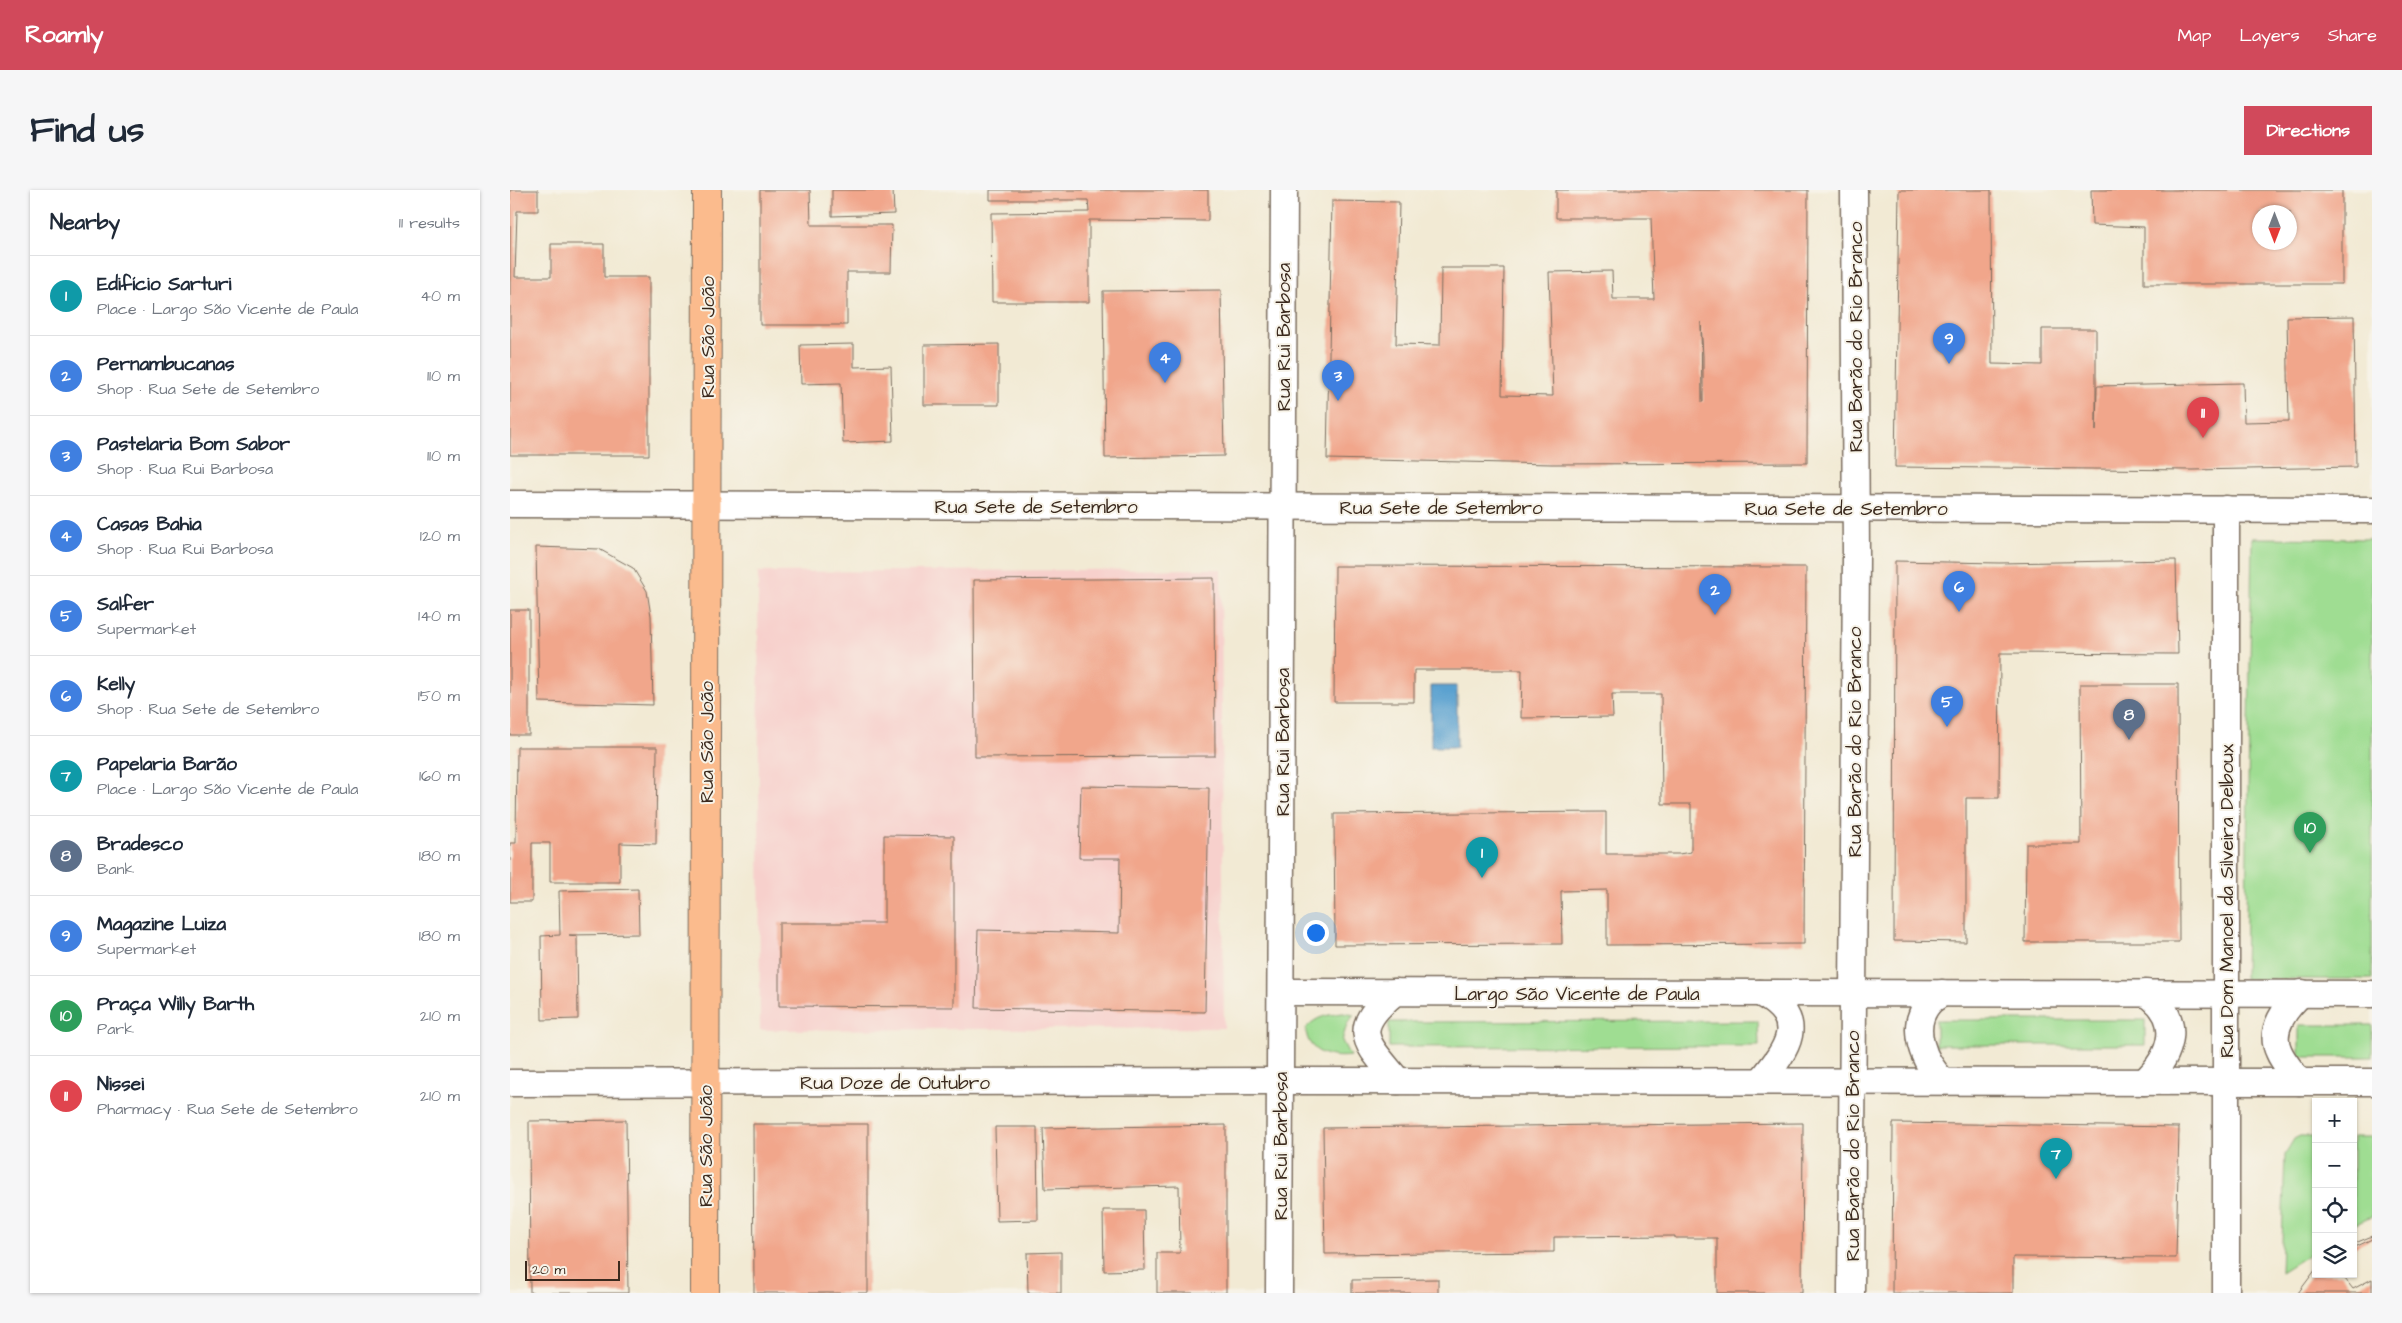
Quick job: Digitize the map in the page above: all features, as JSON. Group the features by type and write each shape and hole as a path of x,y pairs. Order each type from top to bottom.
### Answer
{"main road":[{"name":"Rua São João","path":"705,1293 707,190"}],"street":[{"name":"Rua Rui Barbosa","path":"1279,1293 1284,190"},
{"name":"Rua Barão do Rio Branco","path":"1851,1293 1856,508 1854,190"},
{"name":"Rua Sete de Setembro","path":"510,504 2372,510"},
{"name":"Rua Dom Manoel da Silveira Delboux","path":"2226,509 2226,1293"},
{"name":"Largo São Vicente de Paula","path":"1281,992 2372,994"},
{"path":"1395,992 1375,1011 1367,1023 1365,1033 1368,1044 1398,1081"},
{"path":"1760,993 1772,999 1780,1008 1788,1021 1790,1033 1788,1045 1782,1055 1761,1081"},
{"path":"1942,993 1929,1003 1920,1027 1924,1056 1932,1070 1943,1081"},
{"path":"2144,1082 2156,1071 2170,1045 2168,1017 2158,1001 2146,993"},
{"path":"2300,1082 2278,1052 2276,1039 2281,1015 2290,1003 2302,993"},
{"name":"Rua Doze de Outubro","path":"510,1083 1280,1081"},
{"path":"1280,1081 2372,1082"}],"shaded area":[{"path":"1221,569 1224,1028 760,1030 758,572"}],"green space":[{"path":"2252,538 2372,539 2372,979 2245,979"},
{"path":"1343,1013 1354,1015 1347,1024 1342,1041 1350,1056 1327,1055 1314,1048 1307,1036 1306,1028 1314,1021 1323,1017"},
{"path":"1936,1020 2145,1020 2145,1045 1936,1045"},
{"path":"1758,1021 1759,1046 1389,1047 1389,1022"},
{"path":"2299,1025 2372,1025 2372,1057 2299,1057"},
{"path":"2300,1136 2312,1136 2312,1253 2281,1272 2285,1154 2294,1139"},
{"path":"2357,1137 2372,1137 2372,1217 2357,1223"}],"water":[{"path":"1431,686 1457,686 1457,747 1431,747"}],"building":[{"path":"510,190 538,190 538,211 517,211 515,277 551,277 551,244 604,244 604,277 649,277 649,455 510,455"},
{"path":"760,190 810,190 811,225 892,225 891,272 847,272 847,325 760,325"},
{"path":"832,190 893,190 894,214 832,216"},
{"path":"990,190 1208,190 1208,221 1089,220 1089,302 992,302 991,213 1089,212 1088,200 990,200"},
{"path":"1556,190 1808,190 1807,463 1552,464 1327,459 1332,201 1399,202 1396,344 1440,345 1441,268 1504,268 1502,395 1553,396 1549,272 1612,271 1613,299 1654,299 1651,218 1556,218","holes":["1701,322 1703,402 1702,402"]},
{"path":"1899,190 1991,190 1992,364 2042,365 2042,329 2096,329 2096,431 2097,386 2243,383 2244,422 2289,421 2287,317 2354,316 2356,467 2192,470 1895,467"},
{"path":"2091,190 2342,190 2342,284 2144,284 2144,227 2092,225"},
{"path":"1221,290 1224,456 1105,458 1103,291"},
{"path":"854,344 854,367 891,366 893,441 843,443 841,383 801,384 800,345"},
{"path":"999,344 999,405 924,405 924,345"},
{"path":"536,547 599,549 633,568 647,591 651,616 653,705 539,702"},
{"path":"2176,560 2178,654 2000,653 1999,798 1966,798 1966,942 1894,941 1895,561 1999,563"},
{"path":"1335,566 1806,567 1804,944 1607,945 1607,890 1561,891 1562,944 1335,945 1334,814 1606,812 1606,854 1679,854 1691,852 1691,804 1662,804 1661,694 1612,694 1613,717 1521,718 1522,670 1414,670 1414,702 1334,702"},
{"path":"1214,578 1215,756 975,757 974,580"},
{"path":"510,610 529,610 529,735 510,735"},
{"path":"2080,684 2178,684 2179,942 2025,942 2026,844 2081,844"},
{"path":"517,747 657,747 656,844 620,843 620,882 550,882 550,843 532,843 532,902 510,902 510,843 516,843"},
{"path":"1081,786 1209,788 1205,1012 976,1008 978,930 1119,933 1120,858 1079,858"},
{"path":"884,835 954,836 954,1007 779,1006 779,923 884,923"},
{"path":"638,889 639,934 569,935 577,936 578,1019 542,1020 541,936 560,935 559,891"},
{"path":"626,1120 628,1293 530,1293 529,1121"},
{"path":"1803,1123 1802,1293 1717,1293 1717,1238 1675,1238 1675,1236 1554,1237 1554,1252 1325,1254 1323,1128"},
{"path":"1893,1123 2179,1127 2176,1258 2013,1257 2013,1293 1892,1293"},
{"path":"753,1124 868,1124 868,1293 754,1293"},
{"path":"1226,1125 1226,1293 1157,1293 1157,1253 1180,1253 1179,1186 1045,1189 1043,1128"},
{"path":"995,1127 1037,1127 1038,1220 997,1221"},
{"path":"1103,1210 1144,1210 1145,1270 1104,1271"},
{"path":"2372,1236 2372,1239 2357,1246 2357,1242"},
{"path":"1061,1252 1061,1293 1028,1293 1027,1253"},
{"path":"2312,1274 2312,1278 2344,1278 2353,1289 2372,1279 2372,1293 2298,1293"},
{"path":"1438,1279 1438,1293 1352,1293 1352,1280"}],"place":[{"name":"Magazine Luiza","path":"1949,364"},
{"name":"Casas Bahia","path":"1165,383"},
{"name":"Pastelaria Bom Sabor","path":"1338,401"},
{"name":"Nissei","path":"2203,438"},
{"name":"Kelly","path":"1959,612"},
{"name":"Pernambucanas","path":"1715,615"},
{"name":"Salfer","path":"1947,727"},
{"name":"Bradesco","path":"2129,740"},
{"name":"Praça Willy Barth","path":"2310,853"},
{"name":"Edifício Sarturi","path":"1482,878"},
{"name":"Papelaria Barão","path":"2056,1179"}]}
